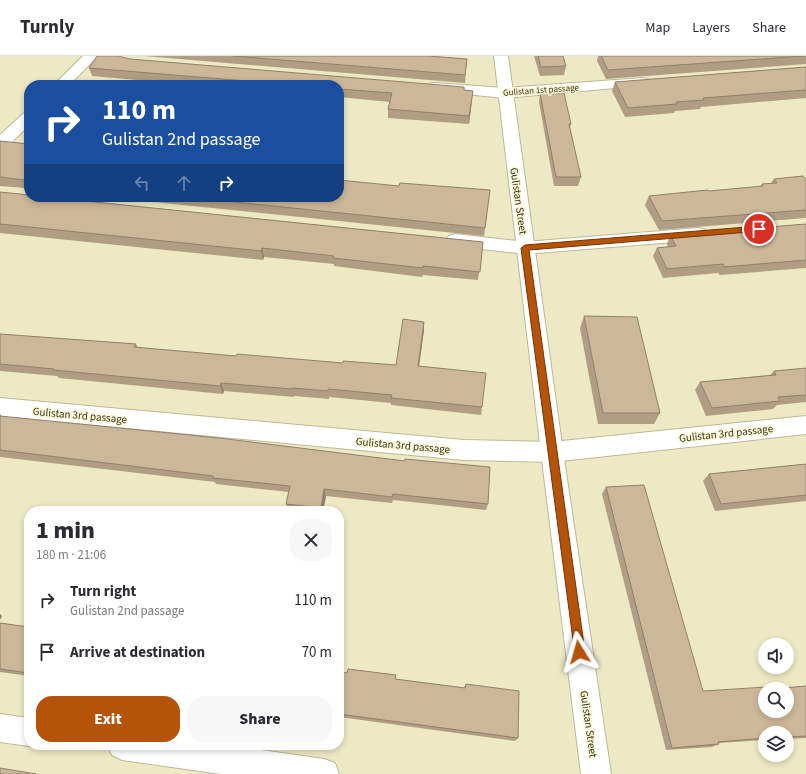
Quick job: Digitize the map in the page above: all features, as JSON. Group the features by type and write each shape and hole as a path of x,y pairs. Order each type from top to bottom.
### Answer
{"street":[{"path":"66,80 91,56"},
{"name":"Gulistan Street","path":"501,56 525,248 596,774"},
{"name":"Gulistan 1st passage","path":"418,86 505,93 655,81"},
{"path":"0,144 24,121"},
{"path":"442,239 525,248 712,233"},
{"name":"Gulistan 3rd passage","path":"0,407 464,450 552,452 806,424"},
{"path":"0,728 24,731"},
{"path":"157,750 324,774"}],"building":[{"path":"97,56 118,56 130,59 464,87 464,90 473,91 469,116 388,109 392,93 344,89 344,80 234,80 89,68"},
{"path":"233,56 428,56 467,59 465,75"},
{"path":"538,56 563,56 566,66 541,67"},
{"path":"601,56 804,56 608,70"},
{"path":"806,67 806,90 703,98 704,100 676,102 677,104 628,108 615,82"},
{"path":"540,93 564,93 571,124 569,124 581,177 556,177"},
{"path":"0,141 24,143 24,180 0,177"},
{"path":"803,176 806,180 806,210 662,221 649,196 763,186 762,184 777,183 774,179"},
{"path":"344,180 399,186 400,183 490,190 485,228 235,202 344,202"},
{"path":"0,192 24,194 24,202 95,202 483,242 480,272 423,266 423,268 262,248 261,251 0,224"},
{"path":"806,224 806,260 724,267 723,264 667,269 657,248 676,246 670,235"},
{"path":"584,316 637,317 660,413 603,413"},
{"path":"403,319 424,322 418,366 486,373 482,407 391,398 392,395 328,389 328,391 292,389 221,383 220,386 0,364 0,334 136,344 134,347 236,356 237,354 343,363 343,361 396,365"},
{"path":"806,368 806,395 778,397 780,401 712,408 700,382 776,375 774,371"},
{"path":"0,416 219,438 405,461 405,459 490,467 488,504 393,494 392,497 324,489 321,506 304,506 286,504 290,486 213,478 213,476 0,450"},
{"path":"806,464 806,495 721,504 709,474"},
{"path":"644,485 703,691 758,688 758,718 794,718 794,687 806,686 806,736 794,737 794,726 758,726 758,739 672,748 606,487"},
{"path":"0,623 24,626 24,672 0,669"},
{"path":"348,669 396,675 395,679 465,688 466,684 519,691 518,738 344,715 344,673 347,673"},
{"path":"0,768 36,774 0,774"}],"route":[{"path":"579,652 525,248 759,229"}]}
